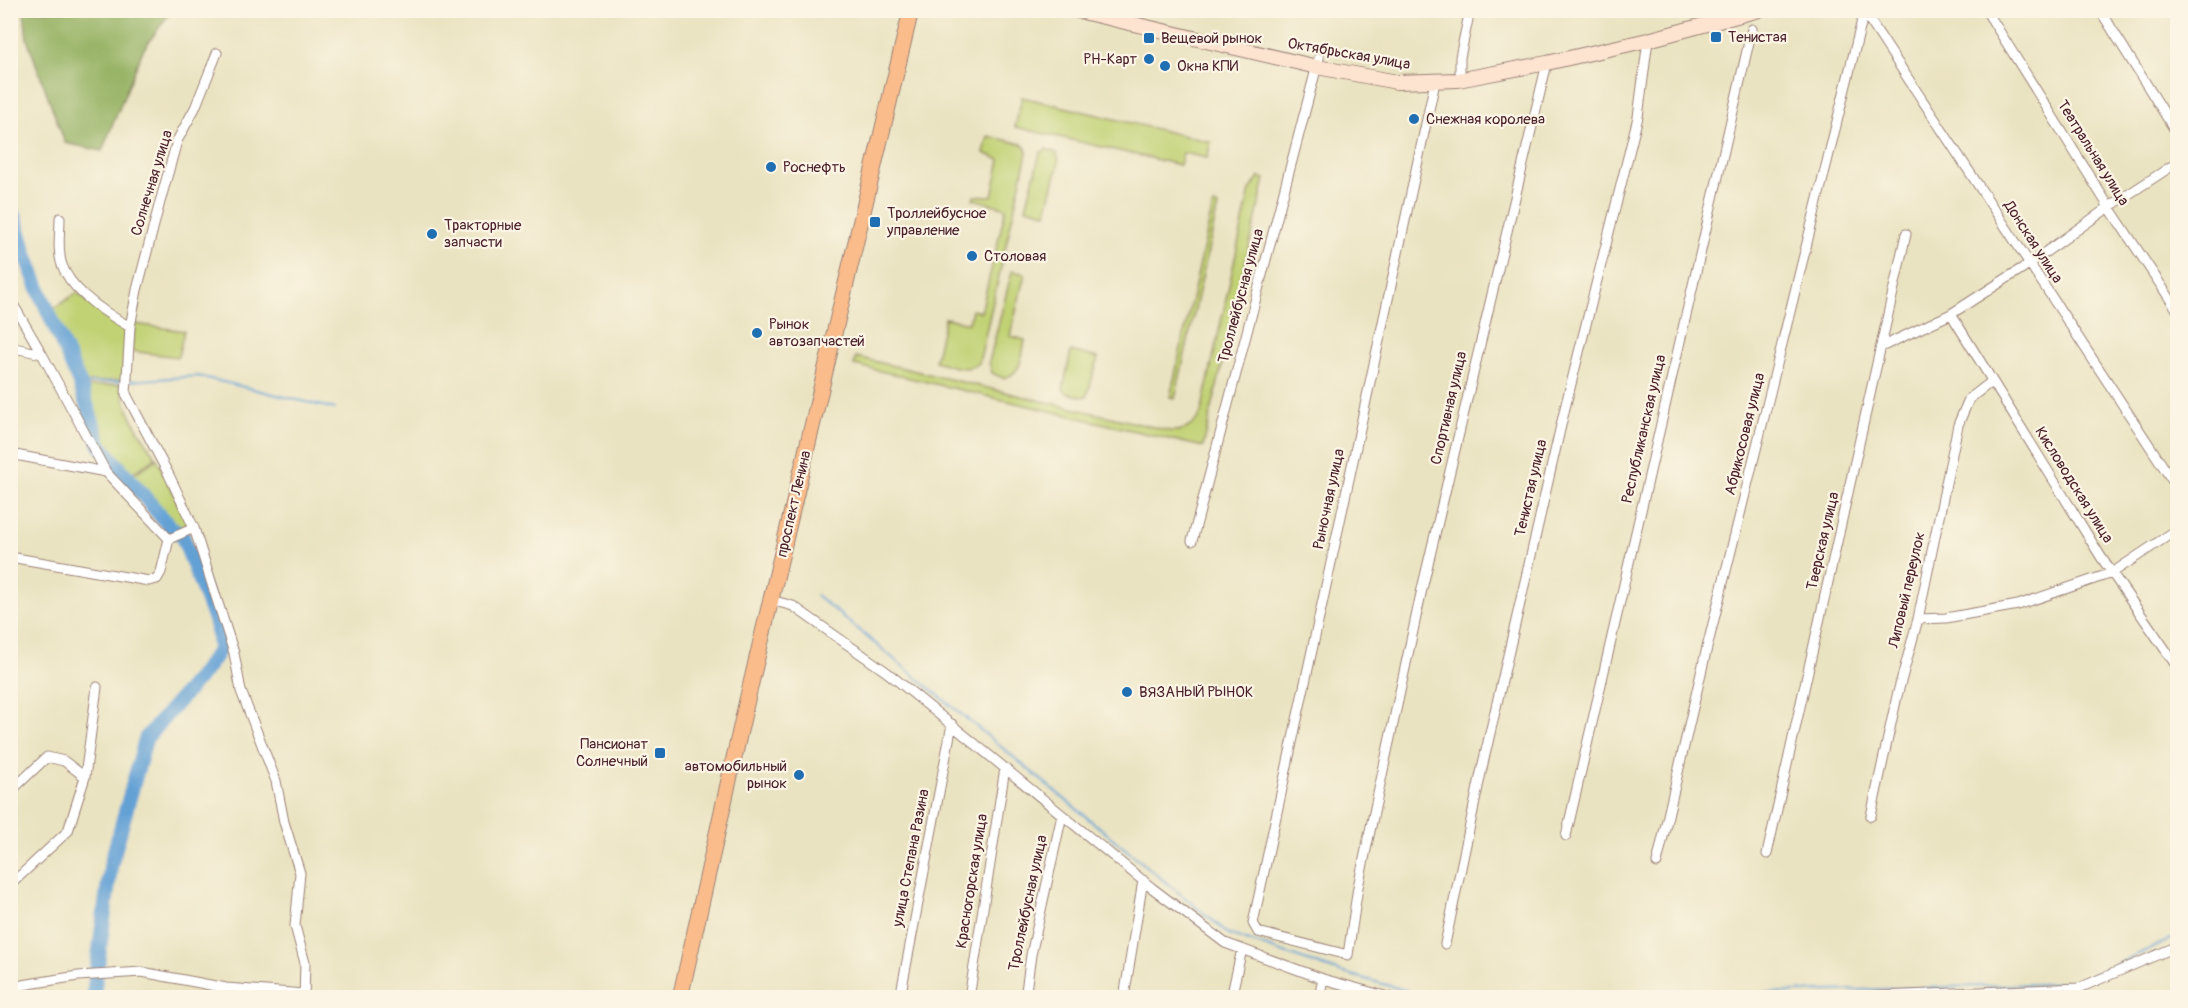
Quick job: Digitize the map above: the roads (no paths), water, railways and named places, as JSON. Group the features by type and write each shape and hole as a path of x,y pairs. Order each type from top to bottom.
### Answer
{"main road":[{"name":"проспект Ленина","path":"680,998 771,600 911,10"},
{"name":"Октябрьская улица","path":"1074,10 1318,62 1396,74 1460,71 1633,36 1732,10"},
{"name":"Октябрьская улица","path":"1120,11 1397,82 1435,82 1458,80 1547,63 1648,40 1759,10"}],"street":[{"path":"1460,71 1460,57 1470,10"},
{"name":"Театральная улица","path":"1986,10 2109,207 2178,311"},
{"path":"2100,10 2178,135"},
{"name":"Донская улица","path":"1863,11 2178,489"},
{"name":"Абрикосовая улица","path":"1657,863 1863,11"},
{"name":"Республиканская улица","path":"1566,836 1752,29"},
{"name":"Тенистая улица","path":"1445,944 1482,768 1565,408 1638,117 1648,40"},
{"name":"Солнечная улица","path":"190,529 169,475 126,394 126,370 130,327 137,290 177,141 195,108 217,53"},
{"name":"Троллейбусная улица","path":"1192,541 1318,62"},
{"name":"Спортивная улица","path":"1253,923 1258,932 1348,955 1358,887 1422,589 1547,63"},
{"name":"Рыночная улица","path":"1253,923 1435,82"},
{"path":"1881,347 1951,314 2029,264 2109,207 2178,162"},
{"path":"60,218 61,264 67,276 88,298 109,315 130,327"},
{"name":"Тверская улица","path":"1767,854 1906,234"},
{"path":"10,299 106,472 169,538"},
{"name":"Кисловодская улица","path":"1951,314 1991,382 2112,573 2178,668"},
{"path":"10,347 42,354"},
{"name":"Липовый переулок","path":"1871,816 1897,696 1918,619 1958,425 1969,399 1991,382"},
{"path":"10,454 106,472"},
{"path":"10,987 104,973 142,972 226,987 304,996 305,963 295,926 300,873 284,822 276,781 241,690 234,653 190,529 169,538"},
{"path":"1918,619 1946,618 2018,605 2112,573 2178,529"},
{"path":"10,557 149,581 157,579 161,572 169,538"},
{"path":"771,600 793,606 888,673 1143,880 1225,943 1323,978 1392,998"},
{"path":"10,885 68,831 85,777 98,687"},
{"name":"улица Степана Разина","path":"900,998 952,724"},
{"path":"10,792 47,757 64,761 85,777"},
{"name":"Красногорская улица","path":"969,998 1005,768"},
{"name":"Троллейбусная улица","path":"1025,998 1062,815"},
{"path":"1124,998 1143,880"},
{"path":"1832,998 2079,988 2178,946"},
{"path":"1231,998 1242,949"},
{"path":"1319,998 1323,978"}],"waterway":[{"path":"10,211 15,217 26,256 41,295 80,384 100,445 172,529 182,535 217,626 220,649 203,673 146,738 111,864 93,998"},
{"path":"129,381 198,376 335,409"},
{"path":"80,384 124,381"},
{"path":"816,595 1229,934 1340,972 1433,998"},
{"path":"1529,998 2075,983 2178,936"}],"place":[{"name":"Тенистая","path":"1716,37"},
{"name":"Вещевой рынок","path":"1149,38"},
{"name":"РН-Карт","path":"1149,59"},
{"name":"Окна КПИ","path":"1165,66"},
{"name":"Снежная королева","path":"1414,119"},
{"name":"Роснефть","path":"771,167"},
{"name":"Троллейбусное управление","path":"875,222"},
{"name":"Тракторные запчасти","path":"432,234"},
{"name":"Столовая","path":"972,256"},
{"name":"Рынок автозапчастей","path":"757,333"},
{"name":"ВЯЗАНЫЙ РЫНОК","path":"1127,692"},
{"name":"Пансионат Солнечный","path":"660,753"},
{"name":"автомобильный рынок","path":"799,775"}]}
